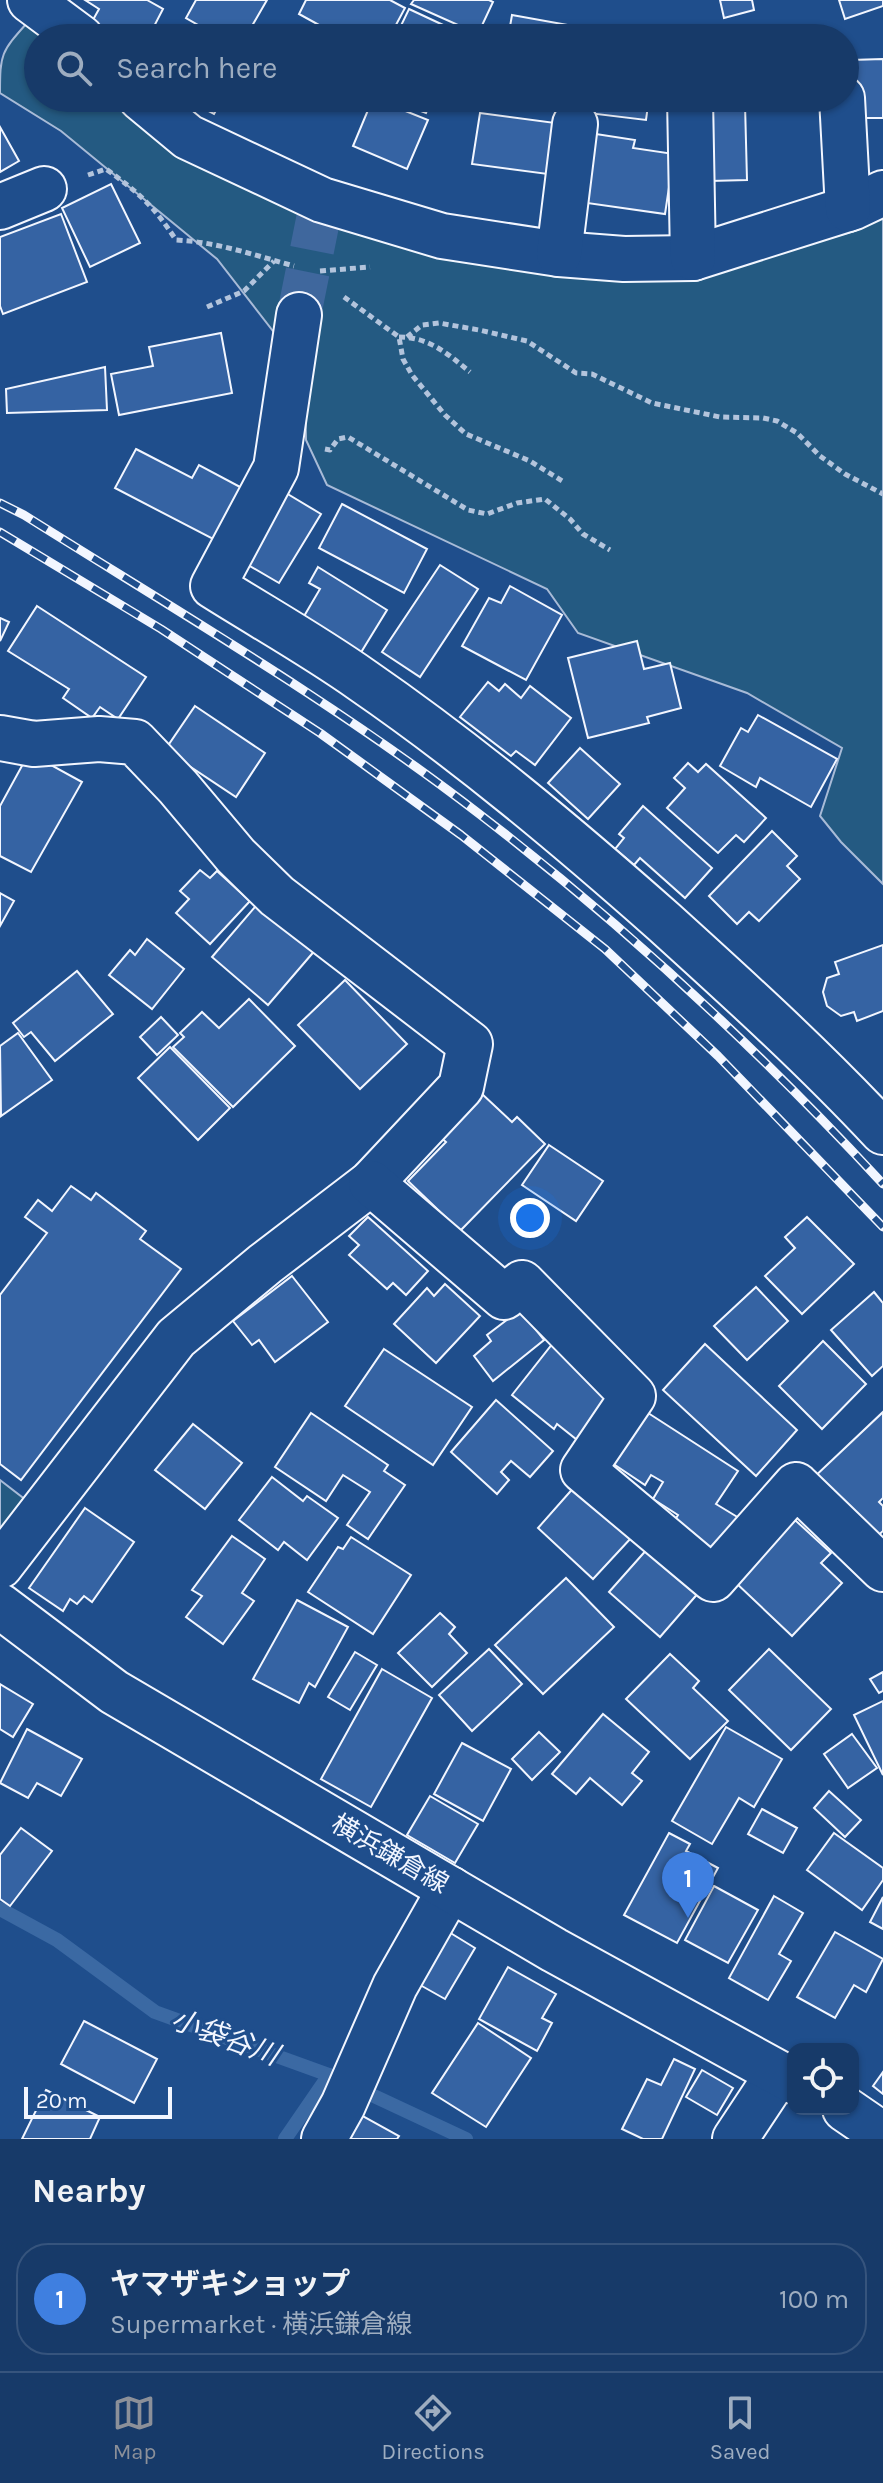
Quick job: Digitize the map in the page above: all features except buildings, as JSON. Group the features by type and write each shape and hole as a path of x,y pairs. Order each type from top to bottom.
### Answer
{"street":[{"path":"30,0 64,24"},
{"path":"158,112 188,137 322,200 442,236 559,254 624,259 693,258 865,201 845,112"},
{"path":"690,112 693,258"},
{"path":"559,254 575,124"},
{"path":"0,207 44,189"},
{"path":"309,297 276,468 213,586 361,679 488,773 603,868 718,971 843,1089 883,1132"},
{"path":"0,738 34,744 99,739 135,742 236,856 277,896 470,1044 461,1087 371,1183 265,1264 176,1338 0,1566"},
{"path":"371,1183 504,1297 522,1283 633,1396 583,1470 713,1579 796,1485 883,1569"},
{"name":"横浜鎌倉線","path":"0,1606 114,1692 568,1958 785,2077"},
{"path":"324,2139 343,2105 395,1986 450,1889"},
{"path":"735,2139 785,2077"},
{"path":"854,2115 883,2135"}],"path":[{"path":"44,189 106,169 156,210 176,240 226,246 298,266"},
{"path":"207,307 244,291 274,260"},
{"path":"309,297 312,270 373,267"},
{"path":"336,293 399,337 416,337 439,347 470,372"},
{"path":"407,337 422,325 439,323 479,330 527,341 576,373 592,374 652,403 720,417 777,421 797,433 820,456 845,474 883,494"},
{"path":"399,337 403,359 412,375 445,415 466,434 530,461 564,482"},
{"path":"281,439 330,450 338,439 348,437 468,510 487,514 517,503 545,499 583,534 610,550"}],"shaded area":[{"path":"24,27 24,108 0,93 4,54"},
{"path":"30,112 151,112 333,223 743,263 854,231 883,217 883,884 820,816 842,748 747,693 578,633 547,589 327,485 306,440 305,389 276,335 217,259 61,131"},
{"path":"0,1480 31,1504 0,1542"}],"waterway":[{"name":"小袋谷川","path":"0,1909 57,1940 155,2012 329,2075 466,2139"},
{"path":"285,2139 329,2075"}],"tunnel":[{"path":"299,315 322,200"}],"railway":[{"path":"0,503 197,622 312,696 478,813 585,899 688,990 788,1085 883,1184"},
{"path":"0,532 161,629 320,733 461,835 605,949 718,1056 883,1227"}],"place":[{"name":"ヤマザキショップ","path":"688,1918"}]}
